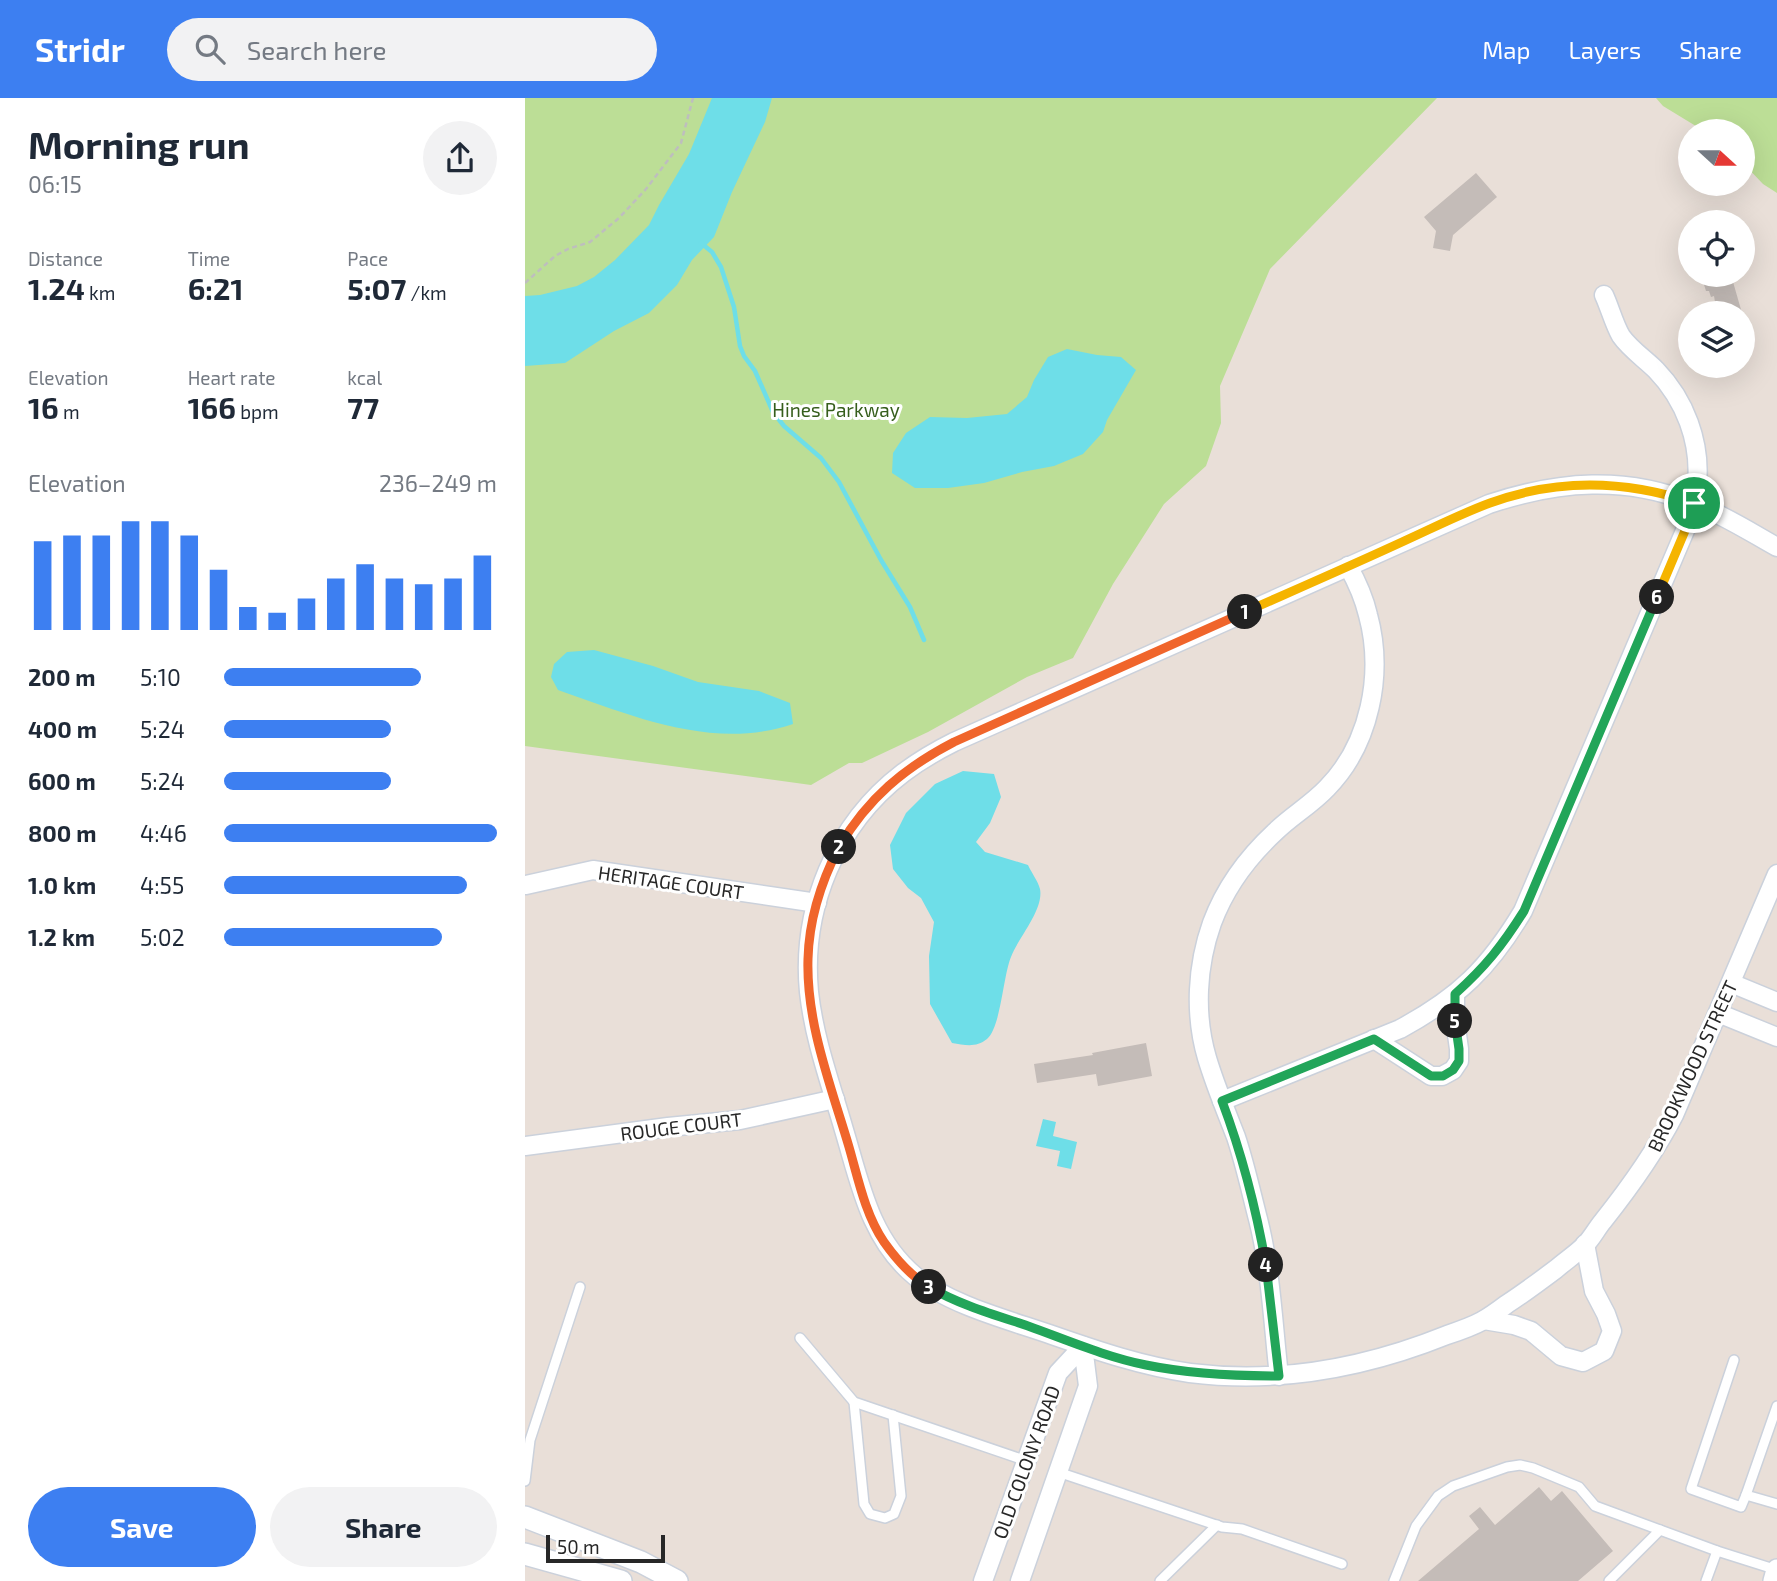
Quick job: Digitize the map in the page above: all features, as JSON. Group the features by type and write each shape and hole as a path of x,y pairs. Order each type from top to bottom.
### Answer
{"street":[{"path":"1222,1101 1400,1029 1425,1015 1455,994 1482,970 1505,942 1524,911 1687,526 1694,503 1698,463 1695,442 1681,403 1669,385 1621,336 1604,295"},
{"name":"BROOKWOOD STREET","path":"1694,503 1655,491 1618,485 1583,484 1538,489 1489,504 923,758 885,788 855,822 831,862 821,885 809,939 809,992 815,1032 868,1212 884,1242 901,1263 926,1285 950,1299 1144,1365 1239,1377 1325,1371 1373,1361 1484,1320 1541,1281 1585,1244 1634,1182 1674,1115 1777,874"},
{"path":"1694,503 1777,547"},
{"path":"1279,1376 1270,1284 1259,1223 1244,1163 1206,1057 1201,1031 1201,967 1212,922 1229,887 1252,855 1276,831 1317,798 1341,772 1358,741 1370,707 1374,671 1372,635 1364,599 1348,566"},
{"name":"HERITAGE COURT","path":"526,885 593,870 817,903"},
{"path":"1731,983 1777,1002"},
{"path":"1374,1039 1431,1076 1443,1076 1453,1070 1459,1061 1455,994"},
{"path":"1718,1013 1777,1037"},
{"name":"ROUGE COURT","path":"525,1146 740,1120 835,1099"},
{"path":"1484,1320 1514,1325 1531,1332 1561,1356 1583,1362 1604,1352 1612,1331 1594,1291 1585,1244"},
{"name":"OLD COLONY ROAD","path":"983,1581 1058,1373 1083,1346"},
{"name":"OLD COLONY ROAD","path":"1020,1581 1088,1386 1083,1346"},
{"path":"525,1517 641,1562 677,1581"},
{"path":"525,1554 621,1581"},
{"path":"1774,1581 1777,1570"}],"lane":[{"path":"525,1481 530,1440 580,1287"},
{"path":"800,1338 854,1402 1027,1461"},
{"path":"1734,1360 1691,1489 1741,1507 1777,1406"},
{"path":"854,1402 864,1504 870,1514 885,1518 894,1514 901,1496 893,1415"},
{"path":"1394,1581 1416,1526 1438,1496 1453,1486 1520,1465 1579,1488 1595,1506 1777,1570"},
{"path":"1058,1472 1217,1525 1242,1529 1342,1564"},
{"path":"1746,1494 1777,1504"},
{"path":"1160,1581 1217,1525"},
{"path":"1609,1581 1660,1530"},
{"path":"1706,1581 1717,1551"}],"path":[{"path":"525,283 555,256 590,242 619,218 646,190 681,143 693,98"}],"green space":[{"name":"Hines Parkway","path":"525,98 1437,98 1270,269 1220,386 1221,423 1206,466 1164,504 1113,584 1073,658 1027,677 928,732 862,763 849,763 811,785 525,746"},
{"path":"1656,98 1777,98 1777,193 1755,176 1755,119 1684,119 1663,106"}],"water":[{"path":"712,98 772,98 765,122 714,237 692,260 677,285 649,313 614,331 565,363 525,366 525,296 577,286 594,277 649,225 689,154"},
{"path":"1067,349 1121,357 1136,370 1107,420 1103,432 1083,454 1054,466 984,483 948,488 915,488 892,473 893,453 906,433 930,417 967,418 1007,414 1027,397 1048,357"},
{"path":"594,650 698,682 759,691 790,703 793,724 733,734 703,732 644,719 558,690 551,677 554,664 567,652"},
{"path":"963,771 994,774 1001,797 990,823 976,842 985,852 1028,865 1040,889 1038,906 1011,957 992,1033 983,1042 970,1045 952,1043 930,1004 929,956 934,922 921,898 908,888 893,869 890,845 906,813 935,784"},
{"path":"1043,1119 1056,1122 1053,1136 1077,1142 1071,1169 1057,1166 1060,1151 1036,1146"}],"building":[{"path":"1476,173 1497,197 1453,235 1450,251 1433,248 1436,231 1424,217"},
{"path":"1705,287 1734,287 1739,301 1715,301 1714,296 1711,297 1709,291"},
{"path":"1146,1043 1152,1076 1098,1086 1096,1074 1037,1083 1034,1064"},
{"path":"1539,1487 1551,1501 1562,1491 1613,1551 1578,1581 1418,1581 1479,1529 1469,1516 1480,1507 1495,1525"}],"waterway":[{"path":"701,243 712,252 721,267 734,307 740,346 755,371 773,412 784,426 821,458 839,482 910,607 924,640"}],"route":[{"path":"1583,484 1618,485 1655,491 1694,503 1687,526 1524,911 1505,942 1482,970 1455,994 1459,1061 1453,1070 1443,1076 1431,1076 1374,1039 1222,1101 1244,1163 1259,1223 1270,1284 1279,1376 1239,1377 1191,1373 1125,1360 950,1299 926,1285 901,1263 884,1242 868,1212 815,1032 809,992 809,939 821,885 840,844 871,802 885,788 923,758 954,742 1489,504 1517,494 1583,484"}]}
